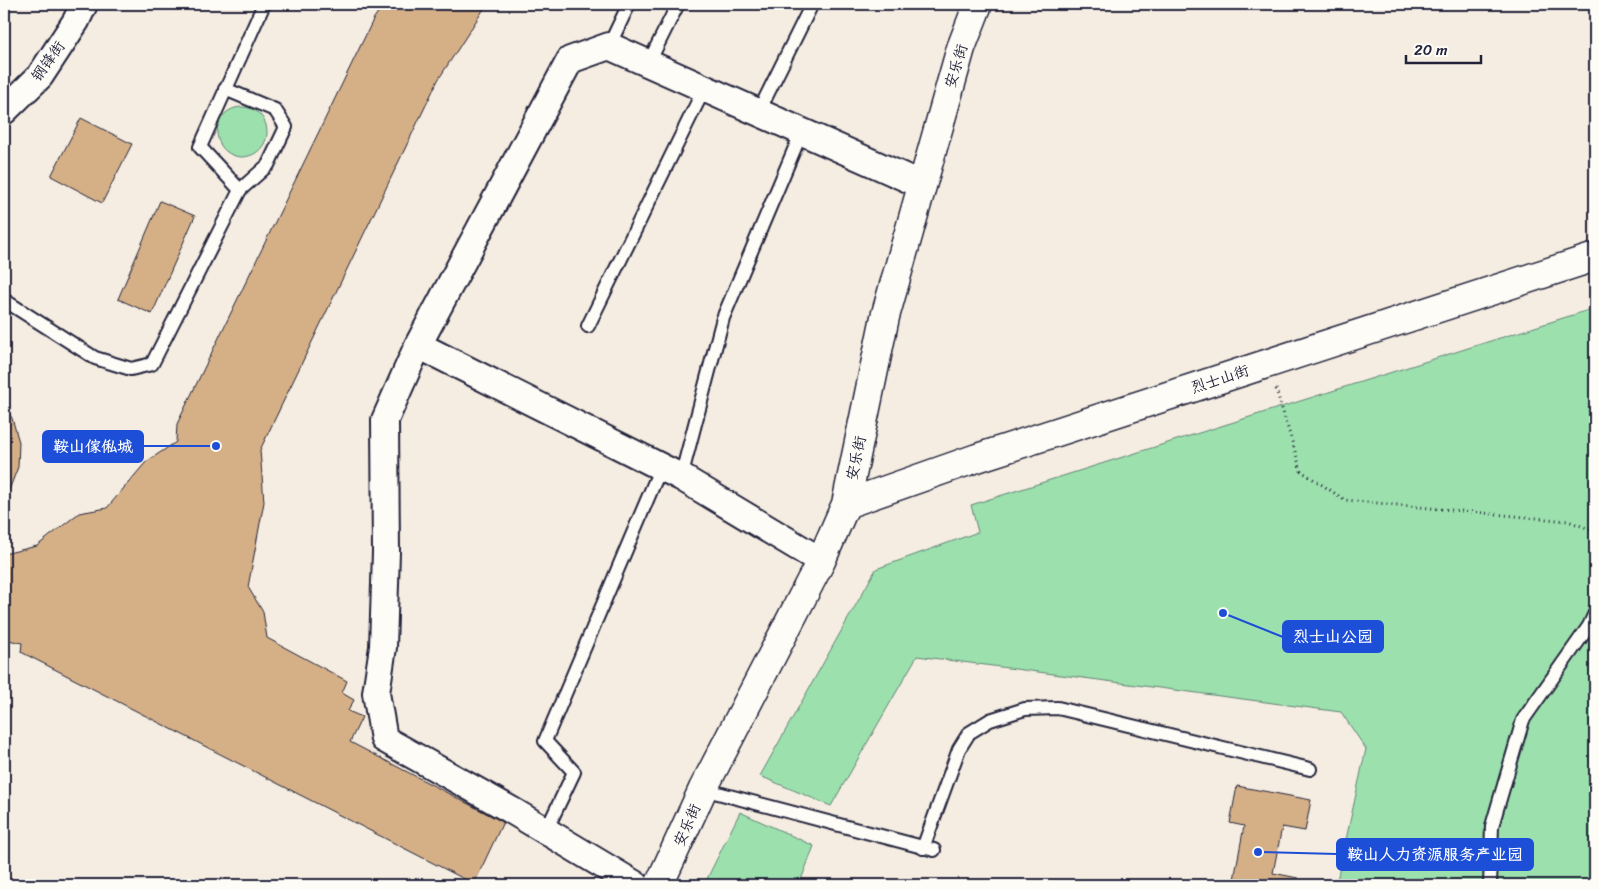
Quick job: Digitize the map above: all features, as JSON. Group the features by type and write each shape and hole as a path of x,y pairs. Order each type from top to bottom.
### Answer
{"street":[{"name":"钢锋街","path":"4,111 40,76 76,21 84,4"},
{"name":"安乐街","path":"659,885 703,789 821,560 846,504 885,317 961,48 978,4"},
{"path":"636,885 512,810 384,739 376,694 383,647 386,552 385,420 418,345 570,60 609,46 649,62 922,185"},
{"name":"烈士山街","path":"846,504 977,458 1595,257"},
{"path":"418,345 671,472 821,560"}],"lane":[{"path":"240,190 200,146 264,4"},
{"path":"609,46 629,4"},
{"path":"649,62 678,4"},
{"path":"759,111 812,4"},
{"path":"588,326 705,87"},
{"path":"4,300 95,358 131,369 152,364 240,190 268,165 286,127 275,110 225,89"},
{"path":"546,831 574,772 545,741 671,472 723,318 802,131"},
{"path":"1490,885 1492,826 1523,720 1589,626 1595,613"},
{"path":"703,789 928,849 959,749 969,733 990,720 1025,709 1058,708 1310,769"}],"path":[{"path":"1268,363 1301,471 1345,500 1568,521 1595,531"}],"green space":[{"path":"237,107 247,107 260,114 267,127 267,137 260,150 247,157 237,157 228,153 221,146 217,137 217,127 221,118 228,111"},
{"path":"1595,308 1595,885 1336,885 1366,749 1341,712 917,656 831,806 760,776 876,569 978,532 971,505"},
{"path":"740,812 814,846 799,885 704,885"}],"building":[{"path":"384,4 487,4 438,80 260,450 264,502 248,587 263,612 267,638 347,681 342,693 354,700 348,711 362,717 350,742 503,822 474,884 21,652 22,643 4,639 4,554 37,546 79,513 107,508 146,462 176,442 177,424 374,18"},
{"path":"81,118 132,144 102,203 51,176"},
{"path":"160,201 195,216 152,314 118,299"},
{"path":"4,406 12,418 19,442 18,467 9,490 4,497"},
{"path":"1237,786 1311,800 1305,831 1282,827 1273,873 1298,878 1296,885 1233,885 1244,826 1230,823"}],"place":[{"name":"鞍山傢俬城","path":"216,446"},
{"name":"烈士山公园","path":"1223,613"},
{"name":"鞍山人力资源服务产业园","path":"1258,852"}]}
